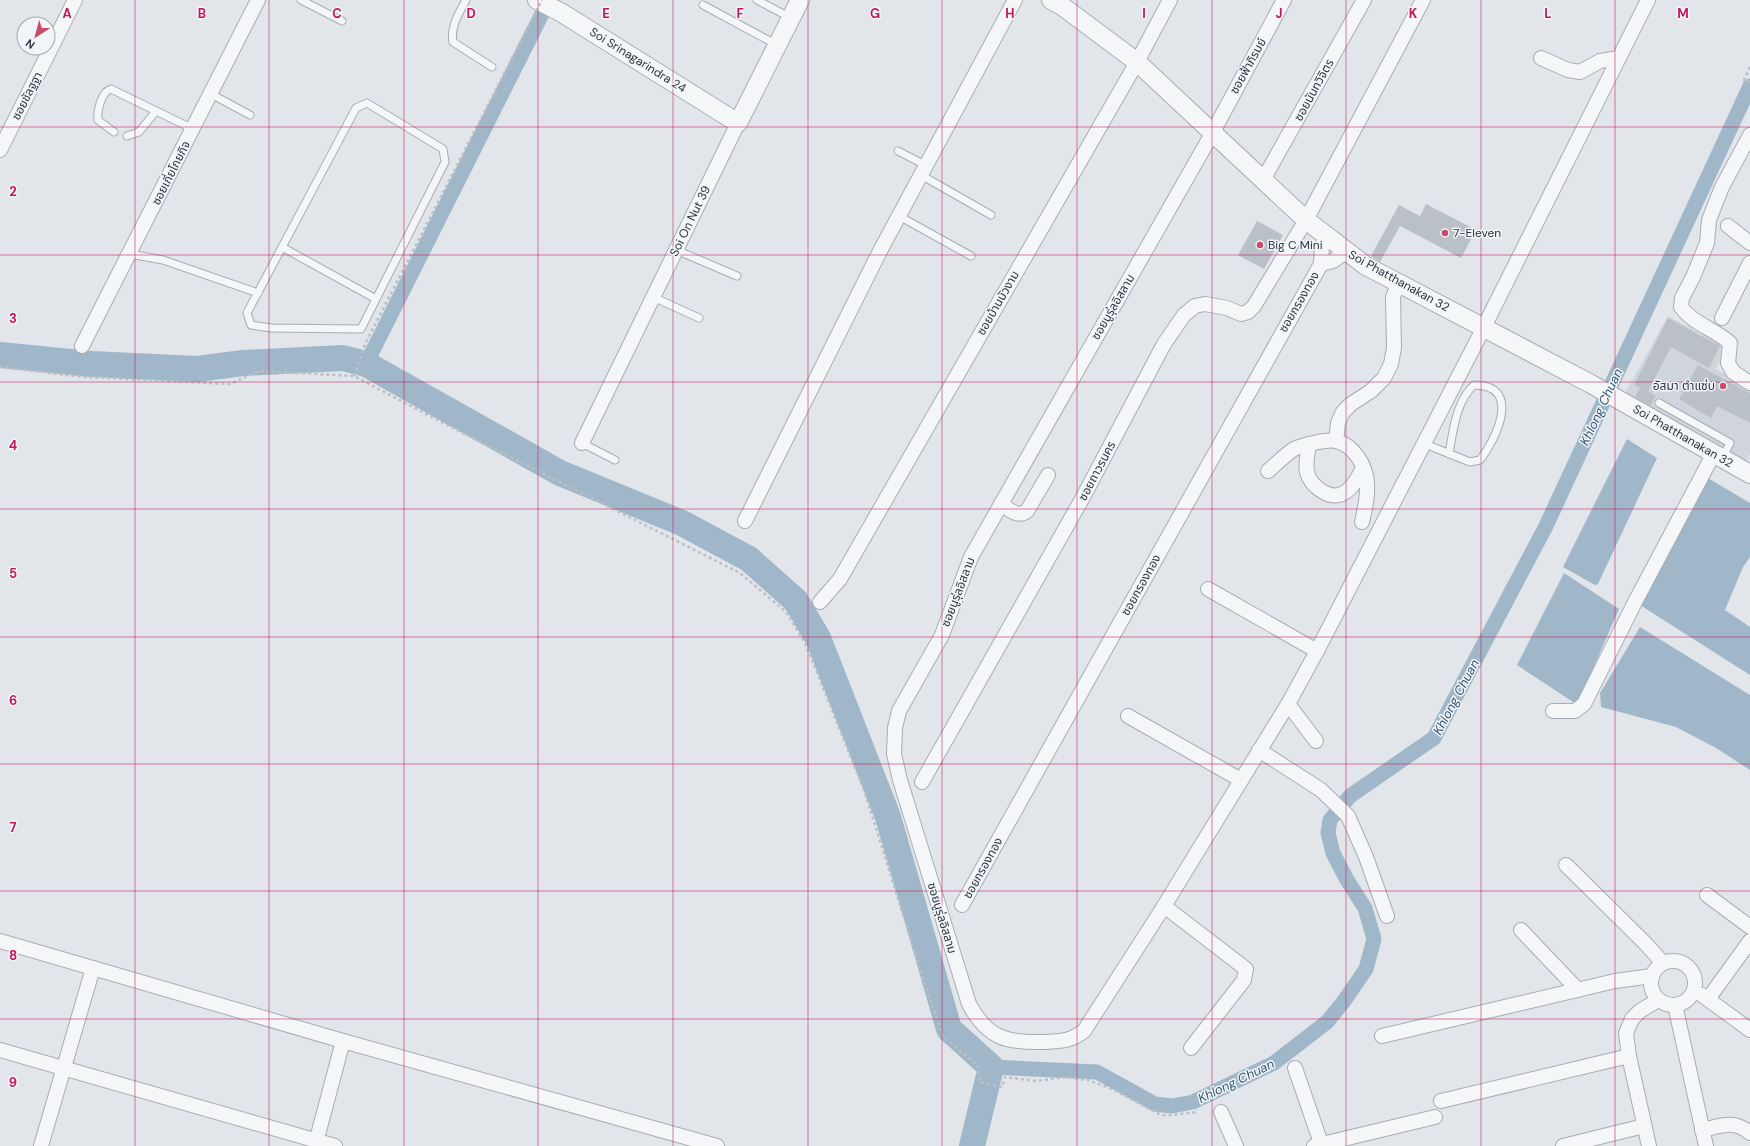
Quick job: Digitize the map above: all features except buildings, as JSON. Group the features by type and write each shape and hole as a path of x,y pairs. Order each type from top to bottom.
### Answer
{"street":[{"name":"ซอยชัลฐฐา","path":"0,150 75,0"},
{"name":"ซอยเกี่ยโกยกิจ","path":"82,346 258,0"},
{"name":"Soi On Nut 39","path":"582,443 738,123 800,0"},
{"path":"745,521 848,314 1015,0"},
{"name":"ซอยบ้านบัวงาม","path":"820,602 840,579 1137,62 1170,0"},
{"name":"ซอยฟ้าภิรมย์","path":"1213,132 1284,0"},
{"name":"ซอยนันทวิจิตร","path":"1263,180 1364,0"},
{"name":"ซอยถาวรนคร","path":"922,782 1082,499 1164,344 1184,315 1195,306 1205,304 1241,314 1248,312 1254,306 1306,220 1423,0"},
{"name":"ซอยนูรุ่ลอิสลาม","path":"1213,132 971,557 942,635 899,711 895,728 894,754 969,1004 977,1019 995,1034 1019,1043 1073,1039 1084,1031 1164,906 1288,704 1425,444 1648,0"},
{"name":"Soi Srinagarindra 24","path":"541,1 738,123"},
{"name":"Soi Phatthanakan 32","path":"1059,2 1137,62 1306,220 1366,266 1399,282 1483,329 1591,384 1750,474"},
{"path":"1541,58 1568,70 1580,72 1600,61 1619,58"},
{"path":"1750,135 1722,187 1709,220 1707,243 1693,277 1682,298 1681,307 1693,320 1723,337 1730,343 1728,363 1733,372 1750,383"},
{"path":"1728,226 1750,243"},
{"name":"ซอยกรองทอง","path":"962,905 1321,264 1322,246 1327,236"},
{"name":"ซอยกรองทอง","path":"1321,264 1333,260 1346,252"},
{"path":"1722,318 1750,263"},
{"path":"1336,441 1338,423 1343,412 1351,404 1371,391 1384,378 1391,364 1394,348 1393,297 1399,282"},
{"path":"1268,471 1294,449 1309,444 1336,441 1351,450 1360,459 1363,468 1367,482 1368,495 1362,522"},
{"path":"1309,444 1306,462 1307,473 1316,487 1330,495 1343,494 1350,488 1363,468"},
{"path":"1553,711 1575,711 1584,704 1635,602 1718,457"},
{"path":"1001,504 1018,515 1023,514 1027,511 1048,475"},
{"path":"1208,589 1317,651"},
{"path":"1288,704 1316,741"},
{"path":"1128,716 1242,780"},
{"path":"1259,750 1321,790 1348,816 1366,857 1387,916"},
{"path":"1566,865 1646,944 1663,963"},
{"path":"1707,895 1750,927"},
{"path":"1164,906 1246,969 1244,980 1191,1048"},
{"path":"1521,930 1578,990"},
{"path":"0,941 343,1041 716,1146"},
{"path":"1708,999 1750,941"},
{"path":"1672,960 1680,962 1688,966 1694,973 1696,981 1695,990 1690,998 1683,1003 1675,1005 1666,1004 1658,1000 1653,993 1651,985 1652,976 1656,968 1663,963 1672,960"},
{"path":"41,1146 93,968"},
{"path":"1382,1036 1578,990 1652,976"},
{"path":"1695,990 1750,1030"},
{"path":"1649,1146 1629,1056 1626,1033 1632,1019 1640,1011 1658,1000"},
{"path":"1675,1005 1706,1146"},
{"path":"316,1143 343,1041"},
{"path":"0,1050 316,1143 335,1146"},
{"path":"1441,1101 1629,1056"},
{"path":"1295,1068 1320,1145 1435,1117"},
{"path":"1221,1112 1236,1146"},
{"path":"1702,1130 1736,1124 1750,1133"},
{"path":"1563,1146 1587,1143 1644,1126"}],"lane":[{"path":"301,0 342,22"},
{"path":"466,0 453,26 451,34 453,42 492,67"},
{"path":"757,0 792,18"},
{"path":"703,5 777,45"},
{"path":"114,132 98,120 99,108 108,90 116,91 193,129"},
{"path":"211,94 250,115"},
{"path":"366,103 443,149 445,162 360,329 271,328 251,325 247,312 282,248 356,108 366,103"},
{"path":"127,136 139,132 156,111"},
{"path":"898,151 924,171 991,215"},
{"path":"899,216 971,256"},
{"path":"282,248 376,299"},
{"path":"676,250 737,276"},
{"path":"130,254 163,260 258,293"},
{"path":"653,297 699,318"},
{"path":"1425,444 1449,454 1470,462 1480,460 1488,449 1495,434 1502,411 1502,399 1496,391 1486,385 1474,386 1468,391 1462,403 1454,427 1449,454"},
{"path":"1659,403 1730,443 1718,457"},
{"path":"582,443 615,460"}],"path":[{"path":"354,376 366,342 541,1"},
{"path":"1750,66 1744,80 1750,82"},
{"path":"0,367 83,377 230,384 259,371 354,376 443,423 740,573 786,612 805,643 865,793 924,982 943,1036 978,1066 980,1082 1002,1087 1005,1077 1036,1080 1066,1077 1088,1080 1112,1089 1161,1115 1171,1116 1198,1112"}],"shaded area":[{"path":"1668,316 1727,348 1716,369 1750,388 1750,454 1745,464 1623,397"}],"water":[{"path":"1627,439 1657,458 1598,584 1595,585 1563,567"},
{"path":"1708,478 1750,503 1750,557 1743,567 1725,610 1750,627 1750,675 1640,605"},
{"path":"1564,573 1619,609 1579,701 1573,702 1517,665"},
{"path":"1640,627 1750,695 1750,770 1716,748 1676,727 1601,707 1600,693"}],"waterway":[{"path":"366,364 549,0"},
{"name":"Khlong Chuan","path":"991,1067 1097,1072 1155,1104 1172,1106 1193,1102 1274,1063 1327,1022 1344,1001 1366,969 1374,939 1365,908 1347,880 1333,853 1328,833 1330,820 1350,796 1434,738 1546,526 1750,86"},
{"path":"0,355 91,364 197,369 243,363 343,358 366,364 560,473 682,523 749,559 796,601 818,638 888,817 949,1029 991,1067 972,1146"}],"place":[{"name":"7-Eleven","path":"1445,233"},
{"name":"Big C Mini","path":"1260,245"},
{"name":"อัสมา ตำแซ่บ","path":"1723,386"}]}
